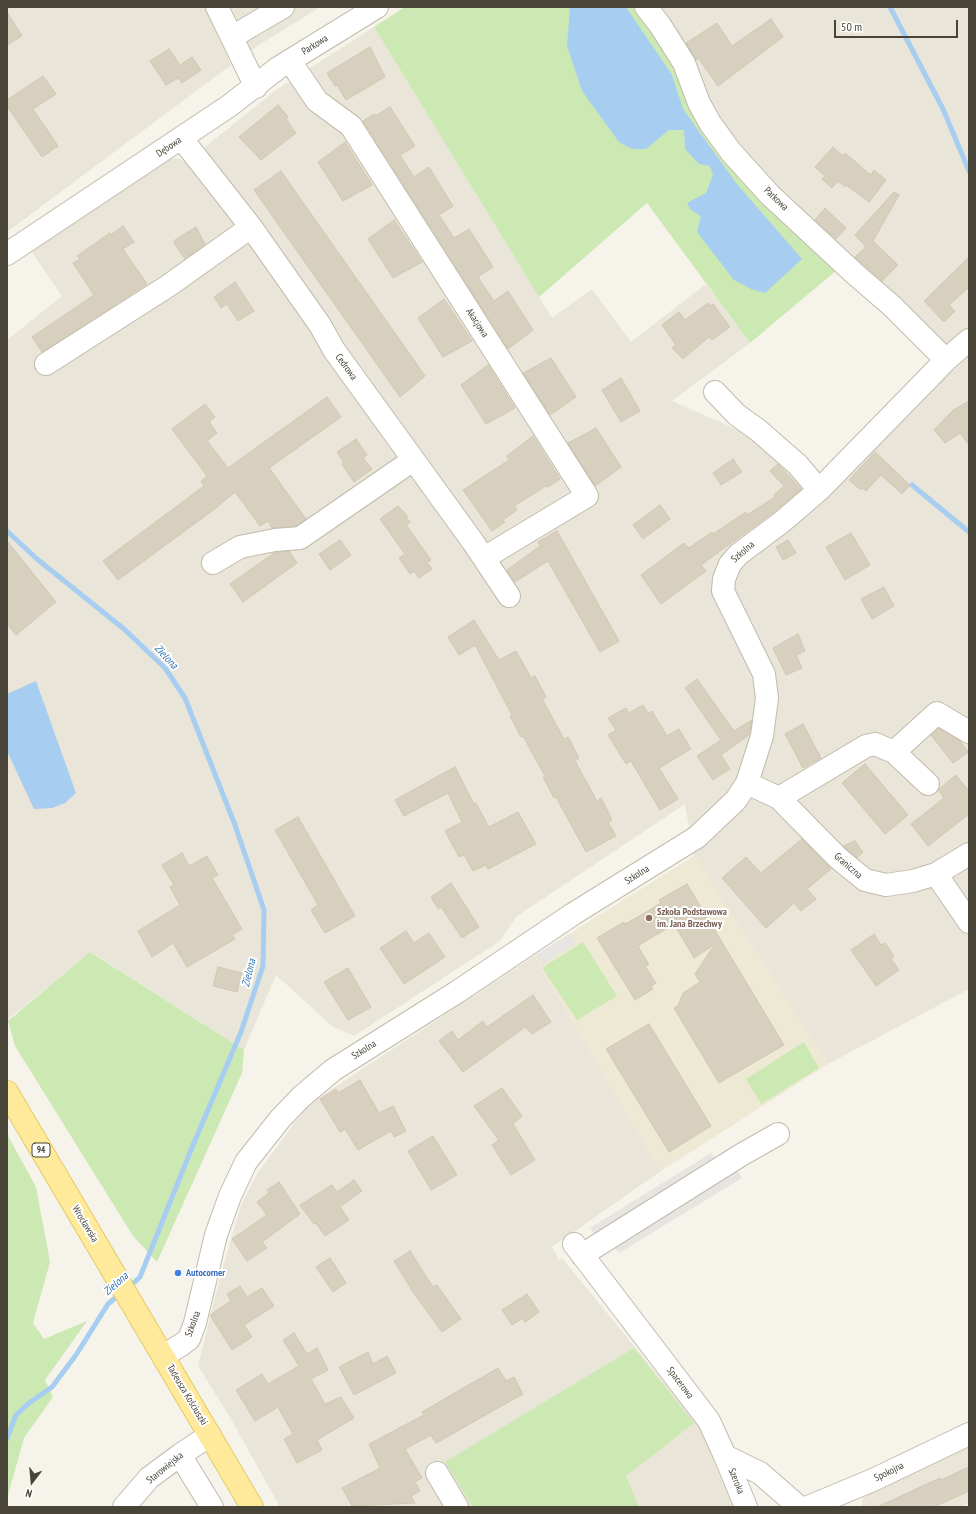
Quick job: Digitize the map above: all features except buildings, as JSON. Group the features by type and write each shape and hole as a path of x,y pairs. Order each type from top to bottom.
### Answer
{"main road":[{"name":"Wrocławska","path":"7,1092 113,1270 162,1356"},
{"name":"Tadeusza Kościuszki","path":"162,1356 210,1435"},
{"name":"94","path":"210,1435 252,1507"}],"street":[{"path":"217,7 256,87"},
{"path":"232,38 283,7"},
{"name":"Parkowa","path":"256,87 290,61 377,7"},
{"name":"Parkowa","path":"646,7 660,25 684,63 698,102 710,123 731,152 770,195 856,275 892,306 946,360"},
{"name":"Akacjowa","path":"290,61 317,101 351,126 587,496 484,558"},
{"name":"Dębowa","path":"7,254 76,206 182,139 256,87"},
{"name":"Cedrowa","path":"182,139 251,227 320,325 334,350 484,558 509,596"},
{"path":"46,364 168,286 251,227"},
{"name":"Szkolna","path":"162,1356 181,1346 189,1339 195,1323 216,1235 230,1196 246,1162 271,1129 301,1097 333,1070 457,992 573,914 698,837 736,800 747,783 762,736 766,713 766,685 760,663 723,591 724,579 734,559 783,521 819,490 946,360 969,340"},
{"path":"715,392 737,415 758,430 798,465 819,490"},
{"path":"212,562 240,547 275,540 300,538 413,460"},
{"path":"894,752 937,713 969,732"},
{"path":"779,798 866,746 875,744 894,752 928,784"},
{"name":"Graniczna","path":"747,783 779,798 838,858 865,880 886,885 913,881 936,874 969,854"},
{"path":"936,874 969,922"},
{"name":"Spacerowa","path":"725,1456 709,1421 578,1249 778,1134"},
{"name":"Spokojna","path":"808,1507 873,1480 969,1434"},
{"name":"Starowiejska","path":"124,1507 149,1478 210,1435"},
{"path":"180,1455 212,1507"},
{"path":"725,1456 760,1473 798,1507"},
{"name":"Szeroka","path":"725,1456 746,1507"},
{"path":"436,1473 457,1507"}],"shaded area":[{"path":"7,7 205,7 231,65 7,232"},
{"path":"231,7 320,7 251,50"},
{"path":"661,7 969,7 969,328 947,348 757,170 705,98 684,45"},
{"path":"374,27 552,318 592,289 631,342 706,284 750,343 672,401 763,441 823,501 951,372 969,356 969,989 828,1064 694,856 685,804 517,916 500,941 354,1036 332,1026 276,975 244,1050 91,952 7,1020 7,340 62,296 31,251 167,158 189,160 276,90"},
{"path":"694,856 828,1064 661,1171 534,956"},
{"path":"570,934 576,943 542,965 535,955"},
{"path":"534,956 661,1171 552,1247 559,1260 562,1258 700,1427 733,1507 280,1507 231,1419 198,1366 222,1270 241,1205 257,1174 308,1105"},
{"path":"711,1153 718,1163 596,1238 590,1228"},
{"path":"736,1168 742,1178 619,1253 612,1244"},
{"path":"969,1445 969,1503 961,1507 862,1507 863,1494"}],"green space":[{"path":"405,7 635,7 681,78 694,119 741,181 837,270 750,343 647,203 539,297 374,27"},
{"path":"583,942 617,996 577,1020 542,968"},
{"path":"90,952 244,1050 242,1073 157,1262 133,1236 15,1046 8,1021"},
{"path":"804,1042 819,1068 761,1104 746,1079"},
{"path":"7,1134 36,1187 50,1262 33,1323 44,1339 87,1321 45,1380 53,1397 24,1438 7,1499"},
{"path":"634,1348 694,1423 626,1476 639,1507 473,1507 445,1462"}],"water":[{"path":"570,7 626,7 672,75 683,109 736,183 802,259 765,293 751,289 734,280 697,232 701,216 691,210 687,203 706,193 713,175 710,166 699,164 685,149 684,130 669,130 646,149 632,149 619,142 582,91 567,46"},
{"path":"36,681 76,793 65,803 52,808 34,809 7,751 7,694"}],"waterway":[{"path":"890,7 943,109 969,171"},
{"path":"912,485 969,532"},
{"name":"Zielona","path":"7,531 37,559 124,629 165,668 185,698 235,825 264,910 263,966 241,1032 191,1150 140,1277 128,1288"},
{"name":"Zielona","path":"7,1438 16,1415 29,1403 52,1387 76,1355 108,1304 120,1294"}],"place":[{"name":"Szkoła Podstawowa im. Jana Brzechwy","path":"649,918"},
{"name":"Autocorner","path":"178,1273"}]}
